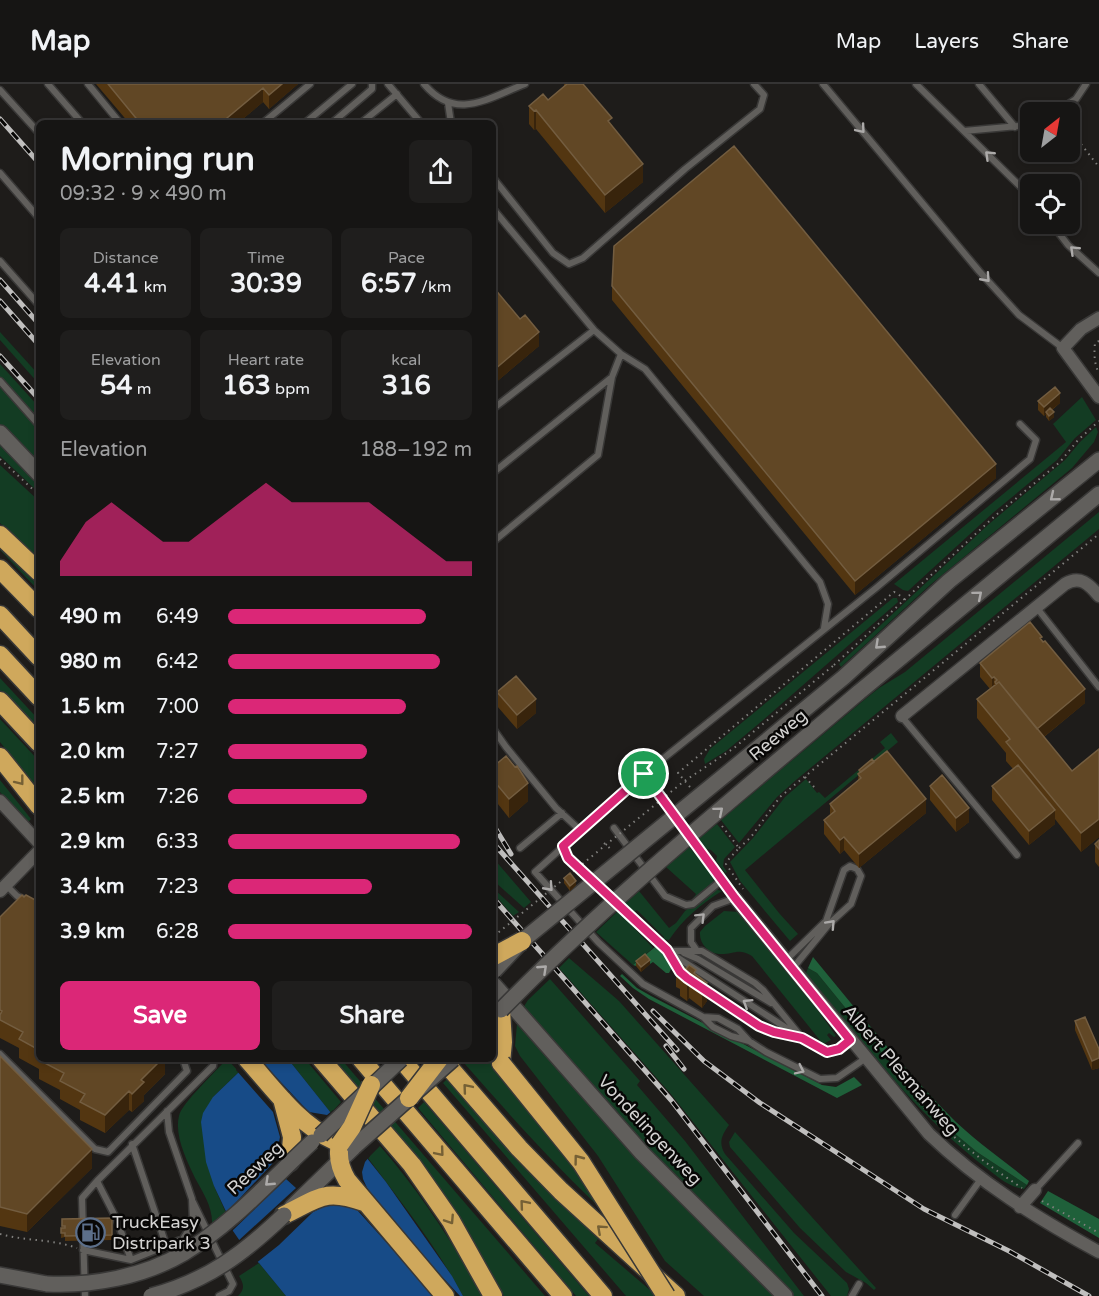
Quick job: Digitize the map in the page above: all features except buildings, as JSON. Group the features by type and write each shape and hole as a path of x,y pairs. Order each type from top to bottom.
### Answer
{"highway":[{"path":"0,535 36,569"},
{"path":"0,569 36,606"},
{"path":"0,615 36,654"},
{"path":"0,655 36,694"},
{"path":"0,701 36,739"},
{"path":"0,757 36,802"},
{"path":"496,955 522,941"},
{"path":"497,1014 503,1042 497,1059 587,1171 666,1296"},
{"path":"250,1062 282,1100 321,1135 347,1145"},
{"path":"324,1062 412,1166 451,1221 494,1296"},
{"path":"365,1062 563,1296"},
{"path":"404,1062 603,1296"},
{"path":"409,1098 439,1062"},
{"path":"444,1062 553,1184 676,1296"},
{"path":"371,1085 352,1126 347,1145 338,1156 339,1163 347,1180 364,1202 445,1296"},
{"path":"282,1100 292,1137 290,1162"},
{"path":"284,1215 329,1195 347,1196 364,1202"}],"main road":[{"path":"0,433 36,471"},
{"name":"Reeweg","path":"496,969 522,941 839,671 1099,460"},
{"name":"Reeweg","path":"497,1014 641,878 858,693 1099,494"},
{"name":"Vondelingenweg","path":"496,987 650,1161 759,1268 784,1296"},
{"name":"Reeweg","path":"0,1275 47,1284 80,1284 108,1280 183,1254 240,1210 398,1062"},
{"path":"347,1145 409,1098 450,1062"},
{"path":"151,1296 193,1281 225,1265 247,1249 339,1163"}],"street":[{"path":"1099,318 1081,329 1063,348 1099,397"},
{"path":"902,716 1070,580 1080,579 1099,596"},
{"path":"0,801 36,840"},
{"path":"3,888 36,854"},
{"name":"Albert Plesmanweg","path":"735,898 929,1134 981,1179 1020,1207 1099,1252"},
{"path":"1020,1207 1033,1192"}],"lane":[{"path":"48,84 79,120"},
{"path":"88,84 118,120"},
{"path":"267,120 310,84"},
{"path":"309,120 352,84"},
{"path":"336,120 372,89 372,84"},
{"path":"388,84 418,120"},
{"path":"424,84 448,103 467,106 525,84"},
{"path":"496,182 553,253 569,264 583,258 685,169 760,109 764,95 754,84"},
{"path":"823,84 979,271 1019,315 1063,348"},
{"path":"916,84 1020,186"},
{"path":"979,84 1015,127"},
{"path":"1072,102 1086,84"},
{"path":"0,90 36,130"},
{"path":"365,120 396,94"},
{"path":"448,103 451,120"},
{"path":"964,131 1020,126"},
{"path":"0,173 36,215"},
{"path":"496,212 594,330 621,354 645,369 820,582 828,604 824,628"},
{"path":"1060,234 1068,245 1099,273"},
{"path":"0,261 36,302"},
{"path":"496,406 594,330"},
{"path":"496,539 598,455 612,377 621,354"},
{"path":"496,470 612,377"},
{"path":"0,381 36,422"},
{"path":"866,1058 837,1078 820,1079 778,1059 749,1041 731,1036 713,1027 703,1017 655,992 632,975 598,942 535,872 644,774 876,588 1030,459 1036,440 1020,424"},
{"path":"1036,607 1099,687"},
{"path":"902,716 1017,855"},
{"path":"496,733 562,813 581,831"},
{"path":"644,774 735,898 713,906 691,928 691,942 697,951"},
{"path":"520,848 562,813"},
{"path":"614,828 665,896 686,905 693,904 722,880"},
{"path":"563,846 570,861 667,950 699,973 827,1052 839,1049 850,1040"},
{"path":"850,866 857,869 861,876 851,904 789,964 825,921 844,870 850,866"},
{"path":"3,888 36,906"},
{"path":"667,950 705,952 755,982 802,1038"},
{"path":"667,950 680,972 759,1026 802,1038"},
{"path":"681,951 777,1006"},
{"path":"0,1054 95,1149 108,1152 187,1071 184,1062"},
{"path":"85,1296 82,1198 132,1144 213,1066 214,1062"},
{"path":"167,1112 169,1132 192,1199 233,1284 229,1291 219,1296"},
{"path":"1033,1192 1078,1143"},
{"path":"132,1144 166,1245"},
{"path":"955,1215 981,1179"},
{"path":"97,1180 117,1220 131,1260"},
{"path":"83,1250 131,1260 183,1239 193,1223 192,1199"},
{"path":"852,1296 859,1284"}],"path":[{"path":"1080,143 1099,167"},
{"path":"1099,341 1095,343 1095,356 1099,373"},
{"path":"496,934 683,782 734,748 839,671 905,600 996,515 1060,462 1078,440 1099,421"},
{"path":"0,459 36,492"},
{"path":"733,875 726,864 728,860 751,837 780,797 1099,534"},
{"path":"691,788 678,772 894,592 905,600"},
{"path":"857,614 861,619"},
{"path":"805,777 815,788"},
{"path":"717,820 739,848"},
{"name":"Albert Plesmanweg","path":"912,1094 943,1127 1001,1175 1099,1233"},
{"path":"0,1234 14,1238 62,1243 83,1250"}],"green space":[{"path":"0,332 36,372 36,381 0,340"},
{"path":"0,364 36,404 36,419 0,378"},
{"path":"0,384 36,425 36,464 0,426"},
{"path":"1082,397 1096,420 1075,438 1057,460 994,512 908,591 894,584 1066,442 1053,424"},
{"path":"1096,427 1098,432 1094,442 1072,468 930,585 841,667 839,664 989,524 1065,460"},
{"path":"0,444 36,483 36,490 0,456"},
{"path":"0,465 36,498 36,557 0,523"},
{"path":"1099,512 1099,529 796,780 777,797 739,843 721,820 864,700 905,672"},
{"path":"0,541 36,575 36,588 0,550"},
{"path":"893,598 897,598 898,602 762,721 726,751 705,764 704,759 710,749"},
{"path":"0,678 36,717 36,733 0,693"},
{"path":"0,719 36,758 36,787 0,742"},
{"path":"891,733 898,742 745,870 798,934 790,941 740,881 730,862 753,838 785,797 806,779 817,793 819,792 825,798 885,748 880,742"},
{"path":"0,780 31,819 28,822 0,792"},
{"path":"717,824 735,847 724,859 723,866 727,872 725,873 716,861 717,856 711,850 706,849 698,839"},
{"path":"689,847 715,877 713,882 692,900 696,894 666,867"},
{"path":"496,861 531,902 524,908 496,883"},
{"path":"714,889 722,891 693,912 669,940 663,939 664,937 637,910 634,912 625,904 639,891 669,928 685,911"},
{"path":"496,891 519,912 513,916 496,896"},
{"path":"618,911 653,948 633,965 596,932"},
{"path":"724,911 740,912 806,993 836,1036 829,1033 827,1035 831,1040 823,1044 752,956 739,952 715,953 705,947 700,932"},
{"path":"655,947 670,959 668,962 672,967 669,973 653,962 650,964 645,958 636,966 633,965"},
{"path":"813,957 930,1095 967,1132 1029,1181 1027,1185 977,1152 953,1132 901,1076 817,973 808,968"},
{"path":"569,958 619,1001 729,1125 722,1139 725,1154 794,1233 847,1283 849,1289 847,1296 831,1296 670,1093 559,968"},
{"path":"808,968 817,973 901,1076 953,1132 977,1152 1027,1185 1024,1189 1008,1184 985,1167 960,1147 914,1102 809,979 806,973"},
{"path":"622,974 637,988 651,996 822,1085 836,1087 854,1077 862,1085 837,1098 649,999 620,976"},
{"path":"550,979 640,1081 637,1085 685,1141 804,1296 792,1296 749,1249 671,1175 523,1008"},
{"path":"517,1024 637,1159 742,1261 773,1296 704,1296 665,1261 598,1156 520,1056 515,1046"},
{"path":"224,1062 230,1062 239,1072 213,1097 214,1186 226,1213 212,1225 209,1206 182,1148 178,1131 181,1111"},
{"path":"290,1062 308,1062 341,1102 331,1113"},
{"path":"332,1062 344,1062 545,1296 504,1296 471,1237 450,1207"},
{"path":"492,1062 546,1127 614,1221 555,1164 464,1063"},
{"path":"448,1078 515,1156 598,1239 595,1243 657,1296 626,1296 443,1083"},
{"path":"424,1102 589,1296 576,1296 418,1108"},
{"path":"735,1132 876,1288 874,1290 846,1272 800,1228 730,1147 729,1142"},
{"path":"380,1146 435,1218 483,1296 463,1296 430,1242 368,1158"},
{"path":"1048,1191 1099,1219 1099,1238 1040,1203"},
{"path":"259,1263 286,1296 238,1296 243,1286 239,1276"}],"water":[{"path":"244,1062 290,1062 386,1182 452,1276 463,1296 286,1296 259,1263 251,1257 233,1231 206,1162 201,1122 203,1113 213,1097 239,1072"}],"pier":[{"path":"240,1062 262,1062 309,1112 327,1115 333,1110 370,1156 362,1172 368,1190 420,1253 460,1296 435,1296 357,1210 335,1204 313,1212 279,1245 255,1264 248,1258 237,1242 296,1188 286,1179 230,1233 226,1213 272,1164 280,1137 273,1112 236,1070"}],"railway":[{"path":"0,119 36,160"},
{"path":"0,280 36,321"},
{"path":"0,301 36,342"},
{"path":"0,356 36,396"},
{"path":"496,829 511,854"},
{"path":"496,846 677,1050"},
{"path":"496,901 671,1100 822,1296"},
{"path":"653,1011 704,1061 760,1103 924,1209 1009,1251 1089,1296"},
{"path":"666,1046 684,1069"}],"place":[{"name":"TruckEasy Distripark 3","path":"91,1232"}],"route":[{"path":"644,774 735,898 850,1040 839,1049 833,1052 822,1051 802,1038 759,1026 687,978 680,972 667,950 568,858 563,846 644,774"}]}
